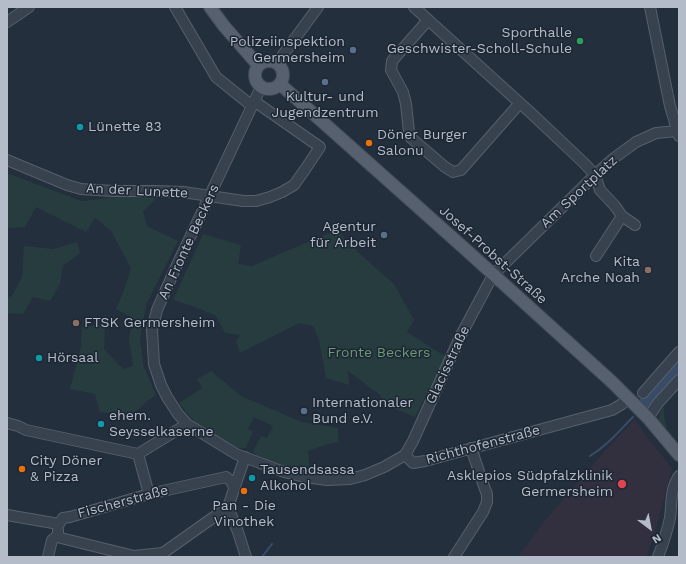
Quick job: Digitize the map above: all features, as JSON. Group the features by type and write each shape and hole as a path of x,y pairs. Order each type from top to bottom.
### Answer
{"main road":[{"path":"210,7 252,60 258,65"},
{"path":"269,60 277,63 281,66 283,71 280,84 273,89 265,89 261,87 255,79 254,74 258,65 269,60"},
{"name":"Josef-Probst-Straße","path":"280,84 629,398 679,455"}],"street":[{"path":"7,22 29,7"},
{"path":"175,7 216,77 253,104"},
{"path":"277,63 318,7"},
{"path":"414,7 579,158 595,175 600,190 622,216 635,225"},
{"path":"650,7 674,105 678,133"},
{"path":"428,20 392,61 391,70 404,92 411,138 452,172 461,170 520,104"},
{"name":"An Fronte Beckers","path":"245,457 236,454 187,424 178,414 161,385 154,364 152,330 158,310 176,267 261,87"},
{"name":"An der Lunette","path":"7,160 67,185 81,189 183,192 244,201 256,201 282,192 294,185 320,147 253,104"},
{"name":"Am Sportplatz","path":"493,275 614,158 636,142 656,133 678,133"},
{"path":"596,256 622,216"},
{"name":"Glacisstraße","path":"405,455 413,441 460,337 493,275"},
{"path":"643,393 679,352"},
{"path":"648,418 658,403 679,380"},
{"name":"Richthofenstraße","path":"245,457 284,472 327,480 350,479 365,475 384,467 405,455 413,463 418,462 612,410 629,398"},
{"path":"7,423 26,430 138,454 187,424"},
{"path":"454,557 483,512 487,502 487,494 471,448"},
{"path":"138,454 149,494"},
{"path":"58,535 61,538 134,557 163,553 228,507 245,457"},
{"path":"658,557 668,527 673,487 679,476"},
{"name":"Fischerstraße","path":"59,524 63,518 149,494 226,477 231,481 234,488"},
{"path":"228,507 246,557"},
{"path":"7,515 59,524 58,535 52,540 48,557"}],"shaded area":[{"name":"Asklepios Südpfalzklinik Germersheim","path":"635,419 649,440 672,468 654,536 646,557 518,557 547,518 602,454"}],"green space":[{"path":"7,173 81,201 160,194 143,212 147,226 178,241 146,305 140,340 144,367 156,395 131,416 100,412 95,394 70,389 81,346 82,327 105,324 104,349 123,369 133,366 129,339 133,318 116,309 131,268 111,231 95,218 86,232 36,207 25,227 7,228"},
{"name":"Fronte Beckers","path":"337,230 361,255 394,284 414,320 407,332 446,357 415,417 385,405 380,395 348,371 349,385 326,378 319,340 313,326 299,323 240,353 236,341 240,335 225,333 216,316 198,308 173,300 203,234 241,245 238,264 252,266"},
{"path":"77,242 80,253 63,266 60,284 50,301 33,297 23,314 7,313 7,297 12,296 22,277 24,246 53,249"},
{"path":"211,371 241,396 302,422 338,428 338,442 308,451 309,466 332,466 333,471 321,473 306,471 275,463 253,452 261,436 267,438 273,426 254,417 248,429 253,432 246,448 238,448 195,422 179,403 202,388 197,379"},
{"path":"664,406 664,418 670,435 663,428 659,418 659,414"}],"waterway":[{"path":"644,404 679,366"},
{"path":"590,456 607,443 633,417"},
{"path":"262,557 272,544"}],"place":[{"name":"Sporthalle Geschwister-Scholl-Schule","path":"580,41"},
{"name":"Polizeiinspektion Germersheim","path":"353,50"},
{"name":"Kultur- und Jugendzentrum","path":"325,82"},
{"name":"Lünette 83","path":"80,127"},
{"name":"Döner Burger Salonu","path":"369,143"},
{"name":"Agentur für Arbeit","path":"384,235"},
{"name":"Kita Arche Noah","path":"648,270"},
{"name":"FTSK Germersheim","path":"76,323"},
{"name":"Hörsaal","path":"39,358"},
{"name":"Internationaler Bund e.V.","path":"304,411"},
{"name":"ehem. Seysselkaserne","path":"101,424"},
{"name":"City Döner & Pizza","path":"22,469"},
{"name":"Tausendsassa Alkohol","path":"252,478"},
{"name":"Asklepios Südpfalzklinik Germersheim","path":"622,484"},
{"name":"Pan - Die Vinothek","path":"244,491"}]}
